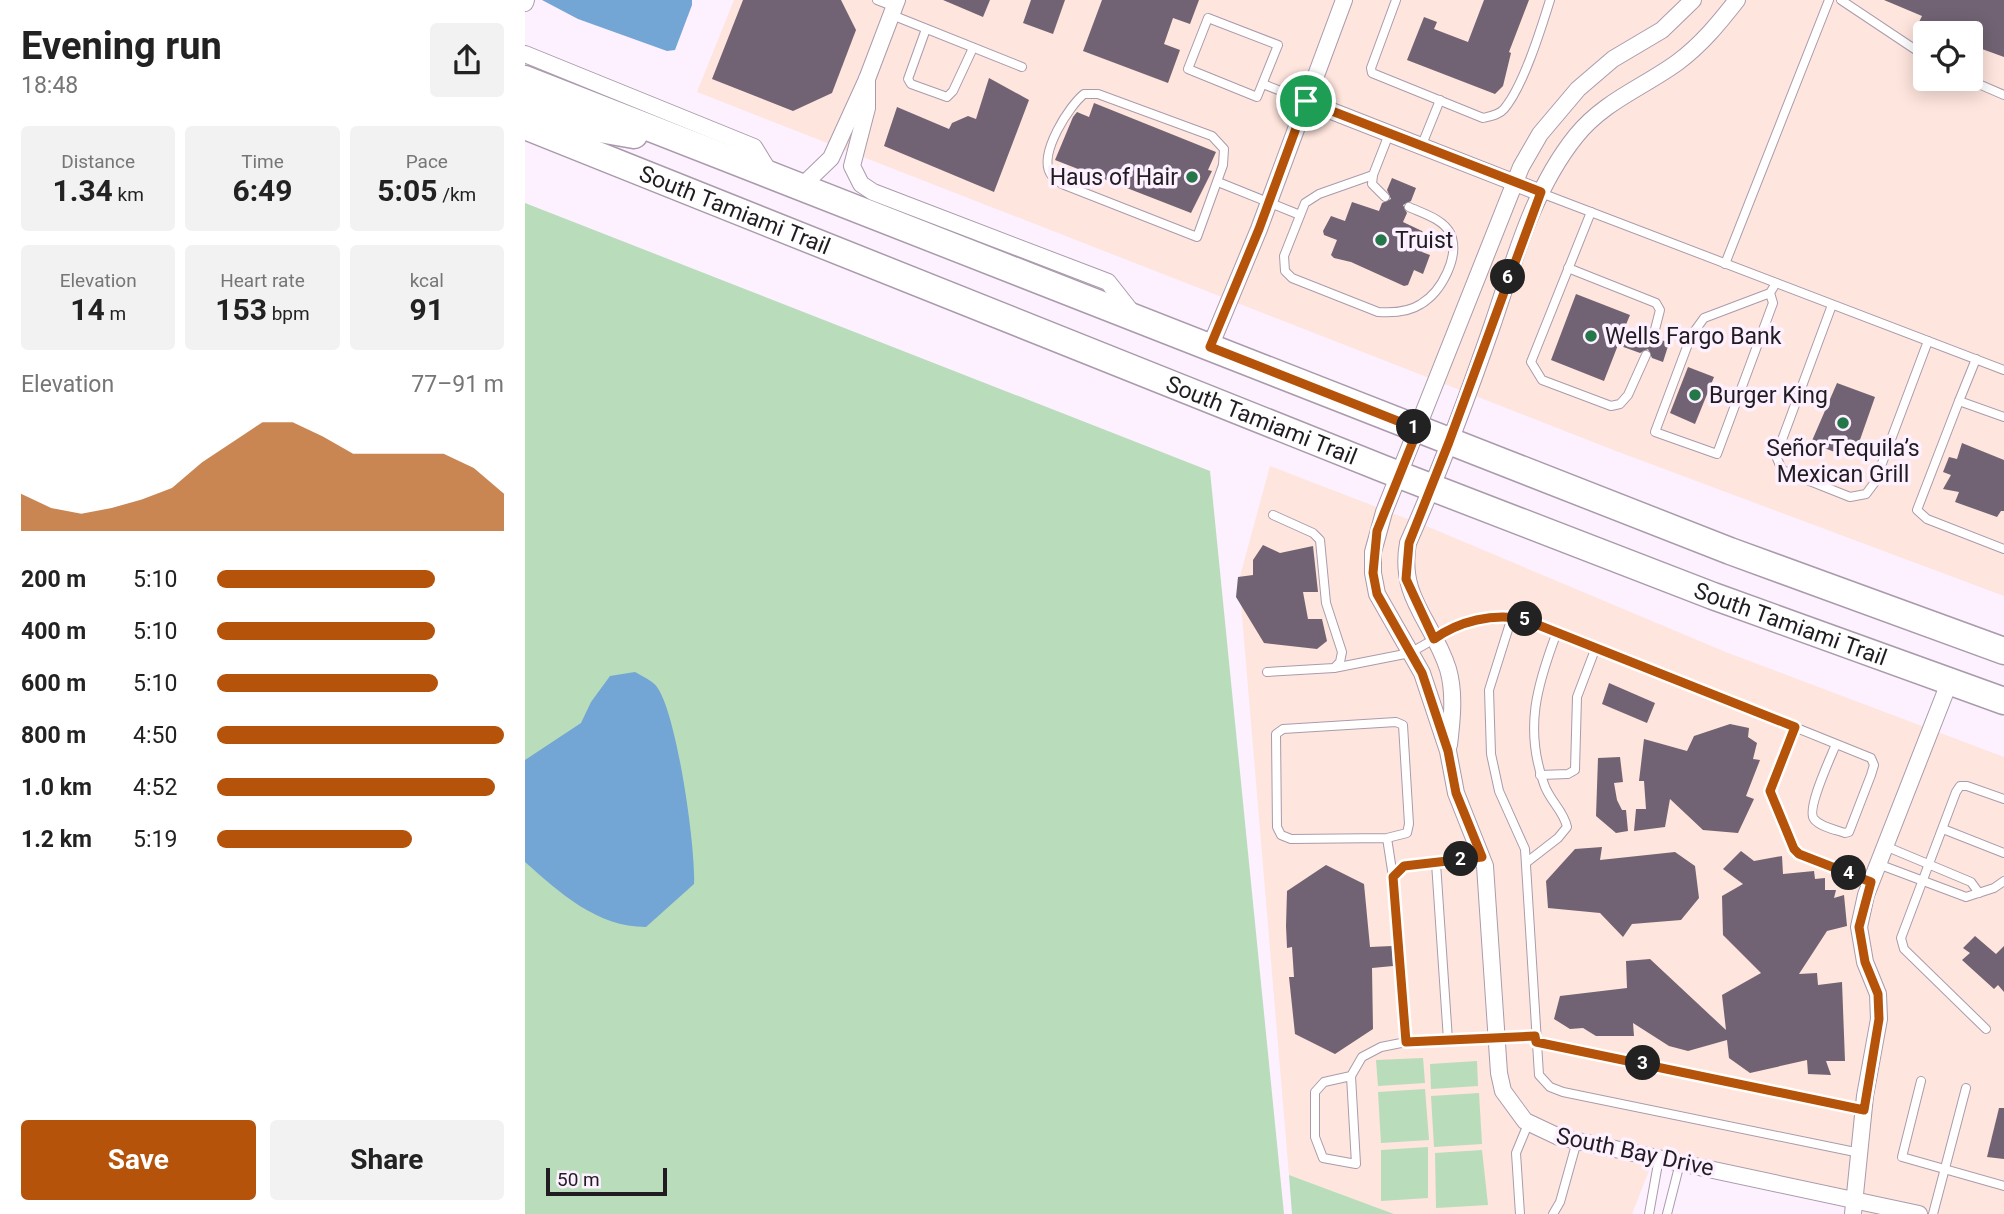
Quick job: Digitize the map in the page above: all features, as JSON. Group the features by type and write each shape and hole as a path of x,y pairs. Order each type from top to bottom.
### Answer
{"main road":[{"name":"South Tamiami Trail","path":"525,79 1742,556 1998,646"},
{"path":"525,102 594,128 691,146"},
{"name":"South Tamiami Trail","path":"525,125 1399,475 1713,597 2004,701"}],"street":[{"name":"South Bay Drive","path":"1693,0 1662,30 1613,59 1578,89 1540,134 1514,182 1377,531 1373,573 1377,594 1422,673 1448,751 1456,793 1482,857 1487,884 1503,1091 1512,1108 1528,1124 1541,1132 1680,1162 1854,1207 1919,1214"},
{"name":"South Bay Drive","path":"1448,751 1453,717 1448,670 1412,597 1405,561 1409,543 1541,192 1561,156 1588,122 1618,98 1691,52 1716,27 1737,0"},
{"path":"1210,347 1306,101 1340,1"},
{"path":"800,188 831,158 867,79 894,7"},
{"path":"525,54 754,147 774,178"},
{"path":"867,79 867,108 852,166 861,184 873,192 1108,282 1136,318"},
{"path":"1306,101 1541,192"},
{"path":"1854,1207 1864,1110 1879,1019 1878,994 1865,962 1859,927 1871,882 1949,683"}],"lane":[{"path":"877,0 894,7 926,29 1022,67"},
{"path":"1396,0 1371,68 1372,74 1483,118 1503,110 1534,46 1550,0"},
{"path":"1725,264 1829,0"},
{"path":"1841,0 1913,48"},
{"path":"1208,18 1278,45 1263,84 1257,97 1188,69 1208,18"},
{"path":"926,29 908,79 911,84 921,89 947,97 973,48"},
{"path":"1263,84 1306,101"},
{"path":"1983,86 2004,95"},
{"path":"1084,94 1098,94 1212,136 1224,149 1218,182 1197,237 1062,184 1050,175 1047,165 1049,151 1067,112 1084,94"},
{"path":"1421,147 1440,100"},
{"path":"1385,197 1372,184 1373,174 1389,134"},
{"path":"1373,174 1319,194 1305,203 1284,256 1285,271 1292,278 1378,312 1389,313 1421,304 1445,277 1452,257 1452,239 1445,226 1409,207"},
{"path":"1218,182 1300,215"},
{"path":"1541,192 2004,370"},
{"path":"1591,212 1531,362 1542,380 1611,406 1620,404 1628,395 1646,355"},
{"path":"1568,268 1655,303 1660,310 1653,337"},
{"path":"1770,293 1773,303 1717,454 1655,432 1691,336 1699,322 1704,317 1770,293 1776,283"},
{"path":"1832,305 1777,446 1776,456 1777,464 1782,470 1850,497 1866,495 1875,482 1928,341"},
{"path":"1976,359 1917,510 1927,519 2004,549"},
{"path":"1959,401 2004,417"},
{"path":"1273,515 1313,533 1320,540 1326,603 1342,652 1341,662 1334,668"},
{"path":"1512,617 1489,690 1490,729 1495,778 1521,836 1527,862 1539,1074 1557,1091 1860,1153"},
{"path":"1267,672 1334,668 1410,653 1462,623 1512,617 1596,647 1795,727 1836,744 1874,760 1849,832 1845,833 1815,822 1812,816 1813,803 1836,744"},
{"path":"1527,862 1558,838 1567,827 1540,775 1534,709 1536,691 1557,632"},
{"path":"1540,775 1568,774 1575,770 1577,697 1596,647"},
{"path":"1396,722 1402,725 1408,833 1402,837 1387,838 1291,839 1281,835 1277,827 1276,734 1283,729 1396,722"},
{"path":"1795,727 1770,791 1794,849 1799,854 1871,882"},
{"path":"1986,1029 1901,943 1960,786 2004,799"},
{"path":"1943,829 2004,853"},
{"path":"1387,838 1393,877 1406,1042"},
{"path":"1885,846 1971,882 1979,893"},
{"path":"1393,877 1404,866 1482,857"},
{"path":"1436,863 1448,1040"},
{"path":"1878,864 1966,897 2004,881"},
{"path":"1351,1076 1324,1082 1315,1092 1315,1137 1323,1158 1356,1164 1351,1076 1362,1057 1381,1046 1406,1042 1497,1037 1535,1039 1864,1110"},
{"path":"1921,1081 1902,1157 1945,1167 2004,1186"},
{"path":"1933,1214 1966,1088"},
{"path":"1520,1214 1516,1153 1528,1124"},
{"path":"1553,1214 1560,1202 1577,1141"},
{"path":"1649,1214 1659,1158"},
{"path":"1667,1214 1680,1162"}],"shaded area":[{"path":"734,0 2004,0 2004,596 1616,451 697,92"},
{"path":"1270,466 1431,528 1728,653 2004,757 2004,1214 1863,1214 1864,1201 1654,1158 1632,1214 1394,1214 1289,1175 1239,580"}],"green space":[{"path":"525,203 1210,471 1284,1214 525,1214"},
{"path":"1423,1058 1425,1083 1378,1086 1376,1060"},
{"path":"1477,1061 1478,1086 1431,1089 1430,1064"},
{"path":"1425,1089 1429,1140 1381,1143 1378,1092"},
{"path":"1479,1093 1482,1144 1434,1147 1431,1096"},
{"path":"1428,1147 1428,1198 1381,1201 1381,1150"},
{"path":"1482,1150 1488,1205 1436,1208 1435,1153"},
{"path":"1289,1175 1394,1214 1292,1214"}],"water":[{"path":"542,0 692,0 692,5 675,50 667,51 578,19"},
{"path":"635,672 657,687 671,724 684,782 694,867 694,884 646,927 611,921 595,915 566,896 525,862 525,760 581,723 591,702 610,676"}],"building":[{"path":"743,0 841,0 856,30 832,93 793,111 712,79"},
{"path":"943,0 990,0 983,17"},
{"path":"1031,0 1065,0 1053,34 1023,23"},
{"path":"1102,0 1199,0 1190,24 1173,18 1164,44 1180,50 1168,83 1083,51"},
{"path":"1484,0 1529,0 1509,52 1511,53 1503,86 1495,94 1407,60 1424,17 1437,22 1434,29 1468,42"},
{"path":"1884,0 2004,0 2004,57 1983,49 1983,21 1920,21 1922,16"},
{"path":"989,78 1029,100 994,192 884,146 897,107 949,129 952,123 968,116 976,119"},
{"path":"1094,103 1216,152 1208,170 1212,171 1191,213 1055,160 1073,117 1077,112 1089,117"},
{"path":"1392,178 1416,188 1411,201 1403,205 1407,213 1403,222 1422,231 1427,237 1422,252 1430,255 1423,274 1414,270 1408,285 1404,286 1351,262 1334,258 1331,255 1337,240 1324,235 1323,231 1331,216 1345,221 1352,202 1379,211 1382,203 1391,199 1387,190"},
{"path":"1576,294 1630,315 1625,327 1647,335 1651,343 1659,339 1669,343 1663,362 1652,358 1648,349 1640,353 1618,345 1604,381 1551,360"},
{"name":"Burger King","path":"1688,367 1714,377 1695,424 1670,413"},
{"path":"1837,383 1875,397 1855,454 1850,452 1848,457 1811,443"},
{"path":"1962,443 2004,460 2004,511 1997,517 1955,502 1959,492 1943,489 1951,475 1943,472 1949,457 1957,459"},
{"path":"1263,545 1280,553 1313,546 1318,592 1303,592 1308,619 1322,619 1327,641 1317,649 1264,643 1236,597 1238,577 1253,575 1253,560"},
{"path":"1609,683 1655,703 1647,723 1602,704"},
{"path":"1730,724 1749,728 1748,737 1757,743 1753,759 1760,760 1746,796 1754,799 1738,833 1703,830 1670,799 1665,827 1634,831 1636,809 1646,809 1644,781 1639,781 1644,739 1687,751 1694,736"},
{"path":"1620,757 1623,782 1614,783 1617,800 1622,810 1626,810 1628,831 1616,833 1596,816 1598,758"},
{"path":"1602,847 1600,860 1675,852 1695,866 1699,898 1681,920 1632,924 1623,937 1600,913 1548,908 1546,881 1575,849"},
{"path":"1741,851 1754,861 1782,856 1783,874 1814,871 1815,879 1825,878 1825,890 1836,890 1834,898 1844,895 1847,926 1827,931 1799,974 1817,973 1818,985 1842,982 1845,1061 1826,1061 1831,1075 1808,1074 1807,1060 1750,1073 1729,1058 1727,1040 1688,1051 1669,1046 1633,1023 1634,1036 1596,1036 1583,1028 1570,1029 1554,1019 1560,996 1627,988 1626,961 1650,959 1726,1030 1722,995 1761,973 1723,935 1722,896 1743,884 1723,869"},
{"path":"1326,865 1364,884 1370,947 1392,946 1393,966 1372,968 1373,1029 1335,1054 1295,1034 1289,977 1294,977 1292,947 1287,948 1287,891"},
{"path":"1975,936 1996,954 2004,946 2004,992 1998,985 1994,989 1962,960 1970,953 1963,948"},
{"path":"1999,1108 2004,1108 2004,1159 1987,1157"}],"place":[{"name":"Haus of Hair","path":"1192,177"},
{"name":"Truist","path":"1381,240"},
{"name":"Wells Fargo Bank","path":"1591,336"},
{"name":"Burger King","path":"1695,395"},
{"name":"Señor Tequila’s Mexican Grill","path":"1843,423"}],"route":[{"path":"1306,101 1541,192 1533,207 1491,329 1409,543 1405,561 1406,579 1412,597 1434,639 1462,623 1512,617 1523,619 1795,727 1770,791 1794,849 1799,854 1871,882 1859,927 1865,962 1878,994 1879,1019 1864,1110 1536,1042 1535,1036 1406,1042 1393,877 1404,866 1482,857 1456,793 1448,751 1422,673 1377,594 1373,573 1377,531 1418,429 1210,347 1259,229 1306,101"}]}
